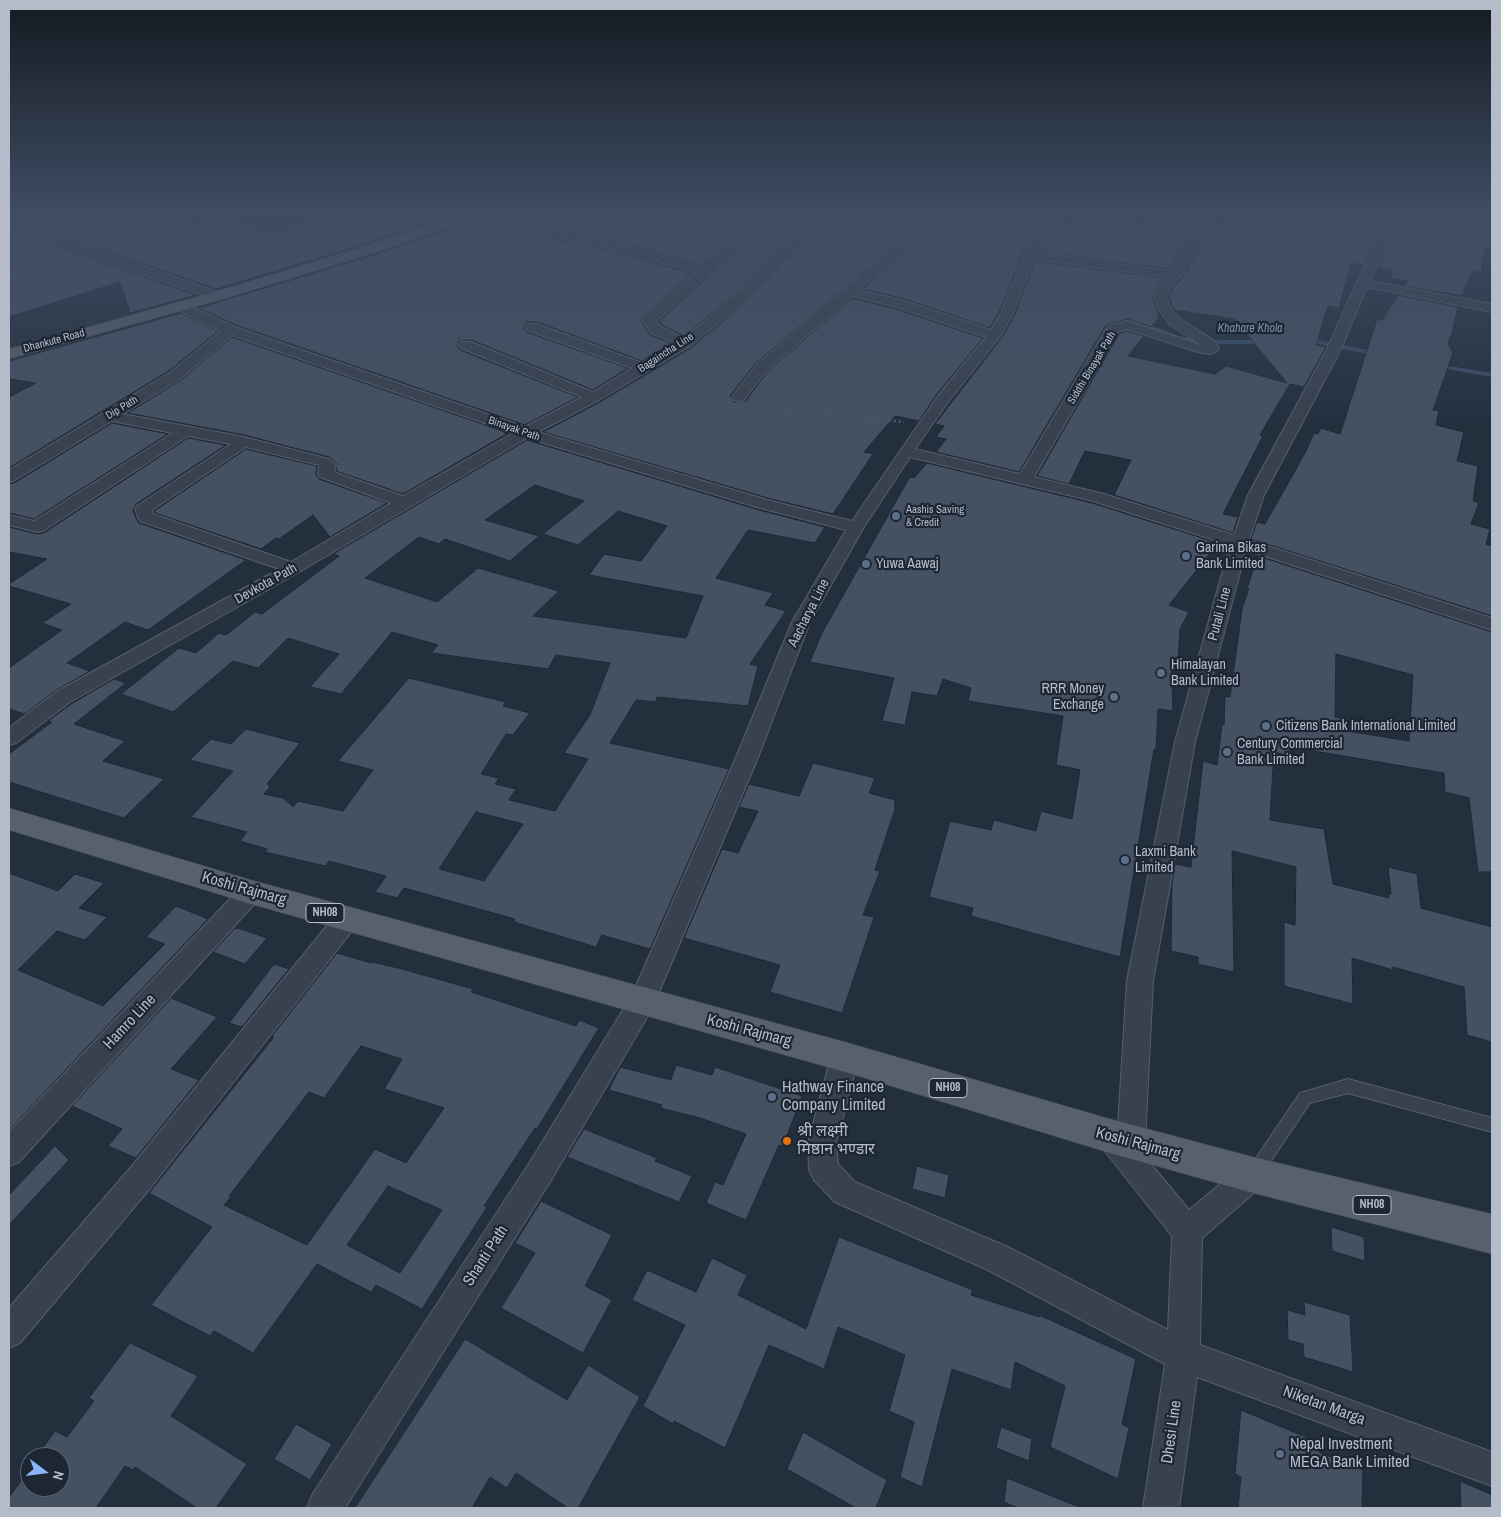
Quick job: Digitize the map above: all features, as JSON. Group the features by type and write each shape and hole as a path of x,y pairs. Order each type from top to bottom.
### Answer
{"main road":[{"name":"Dhankute Road","path":"9,354 251,286"},
{"name":"Koshi Rajmarg","path":"9,819 252,892 845,1057 1120,1139 1252,1175 1492,1234"}],"street":[{"path":"188,286 217,296"},
{"path":"685,343 656,330 649,320 687,286"},
{"name":"Bagaincha Line","path":"527,433 594,397 685,343 751,286"},
{"path":"740,397 761,368 857,286"},
{"name":"Aacharya Line","path":"643,1001 748,755 801,622 856,527 906,451 994,336 1007,313 1017,286"},
{"name":"Siddhi Binayak Path","path":"1026,479 1113,330 1127,325 1198,348 1210,350 1211,345 1174,321 1164,308 1161,297 1166,286"},
{"name":"Putali Line","path":"1120,1139 1140,981 1185,742 1239,544 1256,495 1336,345 1362,286"},
{"path":"1377,286 1492,308"},
{"path":"850,292 901,304 994,336"},
{"name":"Binayak Path","path":"181,306 230,330 612,461 739,498 856,527"},
{"path":"532,327 644,368"},
{"name":"Dip Path","path":"9,477 176,375 230,330"},
{"path":"466,345 594,397"},
{"path":"110,416 244,442 324,462 328,465 326,474 404,502"},
{"path":"9,519 37,527 187,430"},
{"name":"Devkota Path","path":"9,738 63,697 294,568 404,502 527,433"},
{"path":"244,442 143,509 146,517 294,568"},
{"path":"906,451 1098,497 1492,624"},
{"path":"9,506 24,509 9,519"},
{"name":"Hamro Line","path":"9,1152 252,892"},
{"path":"9,1332 142,1176 347,919"},
{"name":"Shanti Path","path":"325,1508 540,1172 643,1001"},
{"name":"Niketan Marga","path":"845,1057 822,1143 824,1170 845,1192 999,1259 1183,1356 1492,1469"},
{"path":"1120,1139 1187,1231 1252,1175"},
{"name":"Dhesi Line","path":"1161,1508 1183,1356 1187,1231"}],"lane":[{"path":"1252,1175 1305,1098 1348,1086 1492,1125"}],"path":[{"path":"644,368 740,397 786,408 925,424"}],"building":[{"path":"9,286 108,286 9,317"},
{"path":"121,286 170,286 196,295 130,313"},
{"path":"207,286 227,286 216,289"},
{"path":"272,286 678,286 641,320 650,335 671,343 642,361 538,322 526,322 524,328 526,332 628,368 593,390 472,340 459,341 457,346 460,350 578,397 525,425 236,325 198,308"},
{"path":"698,286 743,286 684,336 662,325 659,321"},
{"path":"760,286 848,286 755,364 730,396 734,402 746,401 767,372 852,298 896,309 983,338 936,395 919,421 895,416 864,452 873,454 833,514 771,499 543,432 600,402 691,348 736,310"},
{"path":"867,286 1009,286 990,328 905,299 863,289"},
{"path":"1026,286 1158,286 1153,297 1159,318 1151,327 1128,319 1106,325 1019,472 936,452 946,439 936,437 944,426 935,424 1003,336 1015,314"},
{"path":"1175,286 1345,286 1339,308 1328,306 1316,345 1326,347 1304,387 1290,384 1260,435 1263,436 1223,514 1238,517 1233,533 1114,495 1131,460 1085,451 1069,484 1037,476 1119,334 1127,331 1144,336 1128,356 1215,374 1226,366 1287,383 1234,319 1174,310 1169,297"},
{"path":"1404,286 1466,286 1462,296"},
{"path":"1398,295 1458,307 1448,343 1453,353 1433,410 1439,411 1436,425 1464,432 1457,461 1478,466 1473,501 1479,503 1471,524 1490,529 1486,544 1492,546 1492,616 1251,539 1257,522 1265,524 1305,453 1314,433 1318,434 1321,428 1340,434 1377,319 1382,320"},
{"path":"181,313 218,331 170,370 9,468 9,397 36,383 9,379 9,361"},
{"path":"232,337 508,433 403,494 336,471 337,464 329,457 244,435 128,413 182,379"},
{"path":"112,423 168,434 34,519 9,513 9,484 16,482"},
{"path":"188,438 226,445 136,504 133,510 136,518 139,523 246,560 148,630 125,622 67,663 90,671 55,691 25,714 9,709 9,668 62,630 42,623 71,604 9,586 9,584 47,559 9,552 9,527 37,534 44,533"},
{"path":"527,440 759,510 825,527 815,543 748,530 716,578 773,593 765,605 786,611 750,664 758,666 748,706 657,697 656,702 636,700 610,743 729,769 650,949 602,935 596,947 514,922 515,919 404,888 397,898 375,892 386,876 329,861 325,866 265,852 267,849 240,841 247,832 191,817 233,771 190,760 211,739 231,744 246,729 300,743 267,784 270,787 264,794 283,798 293,807 298,801 343,811 373,770 338,761 409,678 506,702 503,706 530,713 513,735 506,734 481,774 499,778 495,784 516,789 509,800 555,811 588,759 564,753 590,715 610,663 556,655 548,669 431,653 438,645 392,632 341,694 310,687 339,654 288,638 258,668 233,661 173,712 121,694 179,648 196,653 219,633 226,635 255,612 262,614 339,556 333,554","holes":["535,485 584,501 543,534 578,545 618,511 667,526 641,561 604,554 589,575 703,596 686,638 533,616 559,591 478,568 437,602 365,578 419,537 439,544 445,539 510,561 539,536 485,520","476,812 523,824 484,881 439,869"]},
{"path":"246,449 317,466 316,474 319,479 387,503 330,537 313,515 261,549 155,513 154,511"},
{"path":"927,463 1092,503 1218,543 1169,605 1189,612 1180,629 1178,659 1171,657 1173,711 1158,709 1156,750 1154,749 1120,957 971,916 973,908 929,897 950,821 991,830 994,820 1036,831 1041,811 1072,819 1080,770 1056,765 1063,716 968,701 971,688 943,679 937,696 912,692 905,725 882,721 894,678 810,662 822,633 909,478 915,477"},
{"path":"1258,556 1492,632 1492,872 1478,872 1469,798 1445,792 1444,773 1290,747 1289,756 1274,752 1270,820 1324,829 1333,884 1389,898 1389,893 1391,894 1388,867 1417,874 1421,908 1492,927 1492,1042 1467,1035 1464,987 1393,967 1393,970 1352,958 1353,1004 1284,986 1284,922 1295,925 1296,867 1232,851 1234,972 1198,964 1198,957 1171,951 1172,884 1175,864 1191,867 1203,761 1217,765 1222,724 1224,725 1225,696 1230,697 1242,609 1249,588 1247,588","holes":["1336,654 1413,675 1409,741 1347,731 1346,719 1335,717"]},
{"path":"114,679 126,683 74,724 125,741 103,761 164,779 124,818 9,782 9,754 52,722 48,721 71,704"},
{"path":"813,763 875,778 869,793 895,800 895,809 875,870 880,871 863,915 874,917 842,1013 770,992 780,965 684,938 722,849 738,853 758,811 739,807 749,784 799,796"},
{"path":"9,873 58,891 75,874 104,883 79,908 107,917 85,940 57,931 18,970 103,1006 165,944 146,937 176,906 208,919 9,1130"},
{"path":"238,928 267,938 245,964 213,952 234,929"},
{"path":"337,953 473,989 471,992 576,1026 579,1020 599,1028 537,1129 535,1128 484,1206 487,1207 422,1309 376,1285 371,1292 317,1264 253,1353 214,1331 210,1336 151,1305 212,1227 149,1193 274,1037 272,1036","holes":["361,1046 402,1059 384,1089 444,1108 406,1163 375,1149 307,1245 224,1205 309,1092 324,1098","388,1186 442,1210 400,1273 347,1245"]},
{"path":"274,964 289,969 242,1027 229,1023"},
{"path":"171,998 217,1017 171,1069 199,1080 136,1158 108,1146 122,1129 72,1106"},
{"path":"676,1065 712,1075 715,1067 802,1096 783,1146 779,1145 746,1220 706,1203 715,1182 723,1185 746,1134 700,1118 660,1108 662,1105 609,1090 620,1067 671,1080"},
{"path":"584,1129 657,1158 655,1161 692,1176 679,1202 567,1157"},
{"path":"55,1146 69,1160 9,1225 9,1195"},
{"path":"917,1166 949,1175 945,1198 912,1189"},
{"path":"541,1201 612,1235 585,1286 612,1300 583,1353 501,1308 535,1253 515,1243"},
{"path":"1331,1227 1364,1237 1365,1261 1332,1251"},
{"path":"839,1237 973,1290 971,1295 1039,1317 1039,1315 1136,1359 1122,1424 1129,1428 1118,1479 1050,1447 1065,1386 1015,1362 1011,1390 952,1369 922,1487 900,1477 914,1422 889,1411 905,1355 838,1327 824,1369 769,1345 725,1448 674,1421 673,1424 643,1406 685,1325 632,1300 647,1270 696,1292 712,1258 747,1275 738,1295 806,1329"},
{"path":"1304,1302 1350,1315 1353,1372 1304,1357 1303,1344 1288,1340 1287,1310 1305,1315"},
{"path":"465,1339 567,1400 588,1365 640,1397 578,1508 568,1508 516,1473 507,1488 490,1477 472,1508 355,1508"},
{"path":"130,1343 198,1376 171,1416 247,1464 216,1508 197,1508 135,1467 133,1470 125,1466 96,1508 9,1508 9,1497 20,1482 20,1497 70,1497 70,1447 43,1447 55,1431 67,1437 94,1401 89,1398"},
{"path":"1241,1410 1320,1443 1319,1452 1363,1470 1362,1508 1238,1508 1241,1477 1235,1474"},
{"path":"296,1424 332,1444 310,1480 274,1459"},
{"path":"1001,1427 1032,1439 1029,1461 996,1448"},
{"path":"803,1432 887,1480 876,1508 856,1508 787,1469"},
{"path":"1007,1478 1079,1508 1018,1508 1004,1502"},
{"path":"1460,1481 1492,1495 1492,1508 1461,1508"}],"waterway":[{"name":"Khahare Khola","path":"1113,318 1154,328 1178,337 1206,342 1264,342"},
{"name":"Khahare Khola","path":"1307,342 1318,342 1378,354"},
{"name":"Khahare Khola","path":"1437,366 1492,375"}],"place":[{"name":"Aashis Saving & Credit","path":"896,516"},
{"name":"Garima Bikas Bank Limited","path":"1186,556"},
{"name":"Yuwa Aawaj","path":"866,564"},
{"name":"Himalayan Bank Limited","path":"1161,673"},
{"name":"RRR Money Exchange","path":"1114,697"},
{"name":"Citizens Bank International Limited","path":"1266,726"},
{"name":"Century Commercial Bank Limited","path":"1227,752"},
{"name":"Laxmi Bank Limited","path":"1125,860"},
{"name":"Hathway Finance Company Limited","path":"772,1097"},
{"name":"श्री लक्ष्मी मिष्ठान भण्डार","path":"787,1141"},
{"name":"Nepal Investment MEGA Bank Limited","path":"1280,1454"}]}
